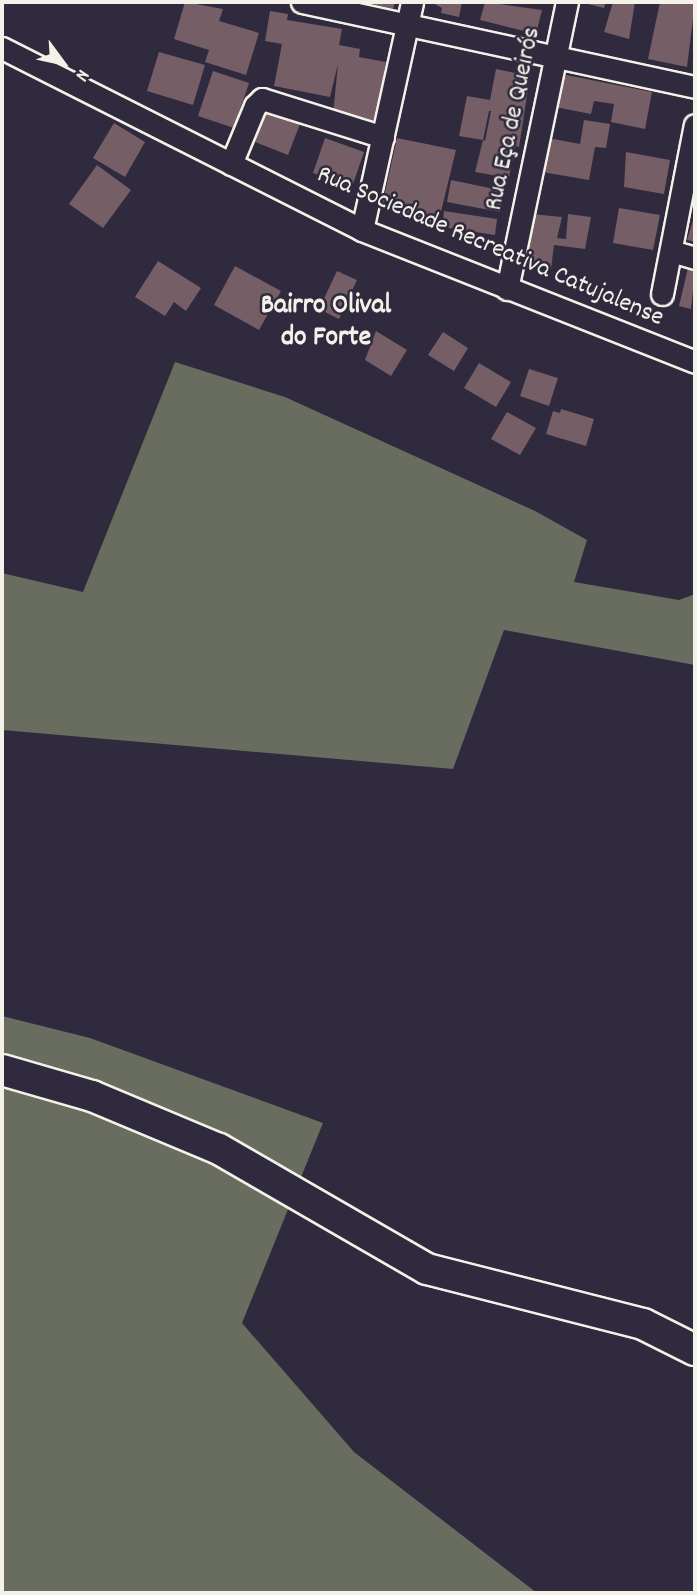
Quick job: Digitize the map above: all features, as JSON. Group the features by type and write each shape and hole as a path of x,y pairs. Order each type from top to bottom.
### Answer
{"street":[{"path":"302,2 695,87"},
{"path":"362,230 412,2"},
{"name":"Rua Eça de Queirós","path":"507,289 567,2"},
{"name":"Rua Sociedade Recreativa Catujalense","path":"2,48 362,230 695,362"},
{"path":"231,164 255,106 262,99 383,137"},
{"path":"662,294 695,125"},
{"path":"671,251 695,258"},
{"path":"2,1070 92,1096 219,1149 427,1269 643,1324 695,1350"}],"green space":[{"path":"175,362 285,397 535,511 587,540 574,582 679,600 695,594 695,665 504,630 453,769 2,730 2,573 83,592"},
{"path":"2,1016 90,1038 323,1123 242,1323 354,1452 537,1593 2,1593"}],"building":[{"path":"185,2 223,9 219,21 259,33 246,75 205,62 209,50 174,39"},
{"path":"363,2 395,2 393,9"},
{"path":"431,2 462,2 459,17 441,13 442,8"},
{"path":"485,2 542,10 536,34 480,20"},
{"path":"580,2 606,2 604,8"},
{"path":"613,2 635,2 629,39 604,32"},
{"path":"660,2 695,3 687,67 648,59"},
{"path":"270,11 288,14 287,20 342,29 339,45 360,49 359,57 386,62 375,122 333,114 338,64 330,97 274,86 282,44 265,41"},
{"path":"159,52 205,65 193,105 147,91"},
{"path":"496,69 530,76 519,147 515,146 509,178 475,172 483,140 459,136 467,96 490,100","holes":["491,111 485,141 483,140"]},
{"path":"213,71 249,83 234,128 198,116"},
{"path":"561,74 652,92 645,129 611,122 614,104 594,101 591,114 555,107"},
{"path":"267,112 300,124 288,155 255,142"},
{"path":"584,120 610,124 606,148 595,147 589,180 542,172 548,138 580,144"},
{"path":"114,123 145,142 125,177 93,158"},
{"path":"325,138 364,152 352,187 313,173"},
{"path":"397,138 456,150 438,224 400,216 401,210 382,206"},
{"path":"626,152 670,160 664,194 624,187"},
{"path":"97,165 131,190 103,228 69,204"},
{"path":"451,180 504,191 500,212 447,202"},
{"path":"619,208 660,215 653,250 613,243"},
{"path":"444,211 497,219 495,235 442,227"},
{"path":"532,214 562,217 557,238 566,239 568,214 591,217 585,249 554,245 551,269 527,266"},
{"path":"695,214 695,242 687,240"},
{"path":"158,261 201,288 186,311 174,302 165,316 135,297"},
{"path":"235,266 281,291 259,330 214,305"},
{"path":"688,268 695,271 691,309 679,306"},
{"path":"337,271 357,280 339,319 319,309"},
{"path":"376,331 407,350 391,376 365,360"},
{"path":"443,332 468,348 454,371 428,355"},
{"path":"479,363 511,382 496,407 464,388"},
{"path":"529,369 558,378 549,406 520,396"},
{"path":"561,409 594,419 586,446 546,434 553,411 560,413"},
{"path":"507,412 536,428 520,455 491,439"}],"district":[{"name":"Bairro Olival do Forte","path":"326,323"}]}
